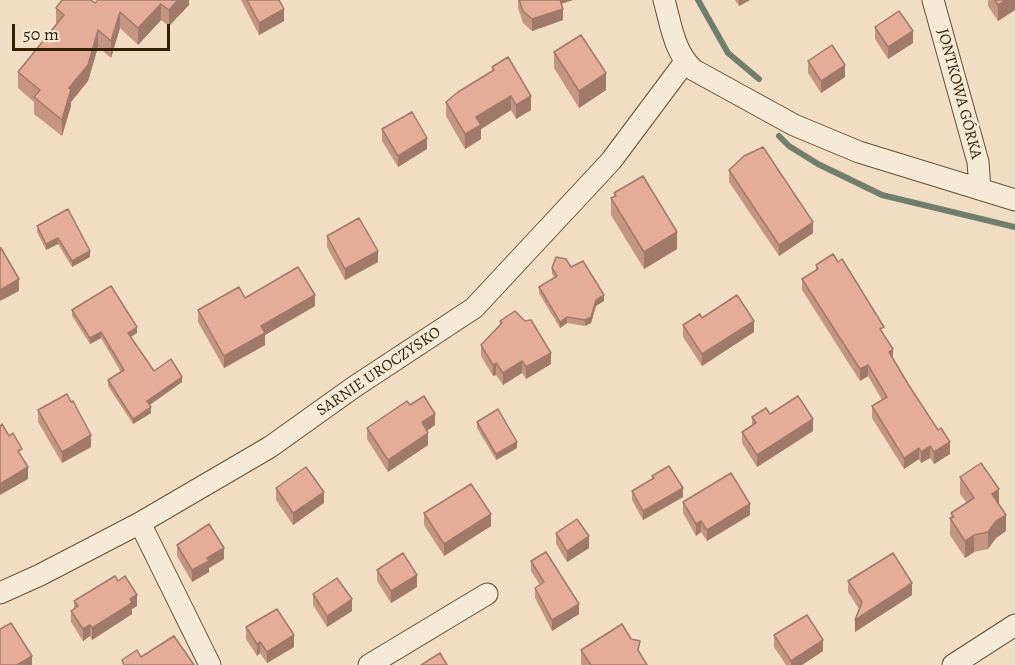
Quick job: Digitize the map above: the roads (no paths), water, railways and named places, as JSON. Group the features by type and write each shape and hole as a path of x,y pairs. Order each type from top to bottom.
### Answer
{"street":[{"path":"664,0 678,50 685,62 694,70 794,125 829,140 859,152 1015,200"},
{"name":"JONTKOWA GÓRKA","path":"933,0 978,162 980,189"},
{"name":"SARNIE UROCZYSKO","path":"0,593 140,523 270,447 354,387 474,308 611,161 685,62"},
{"path":"140,523 210,665"},
{"path":"369,665 487,594"},
{"path":"953,665 1015,625"}],"waterway":[{"path":"698,0 728,53 759,79"},
{"path":"779,136 789,146 818,164 882,195 1015,227"}]}
